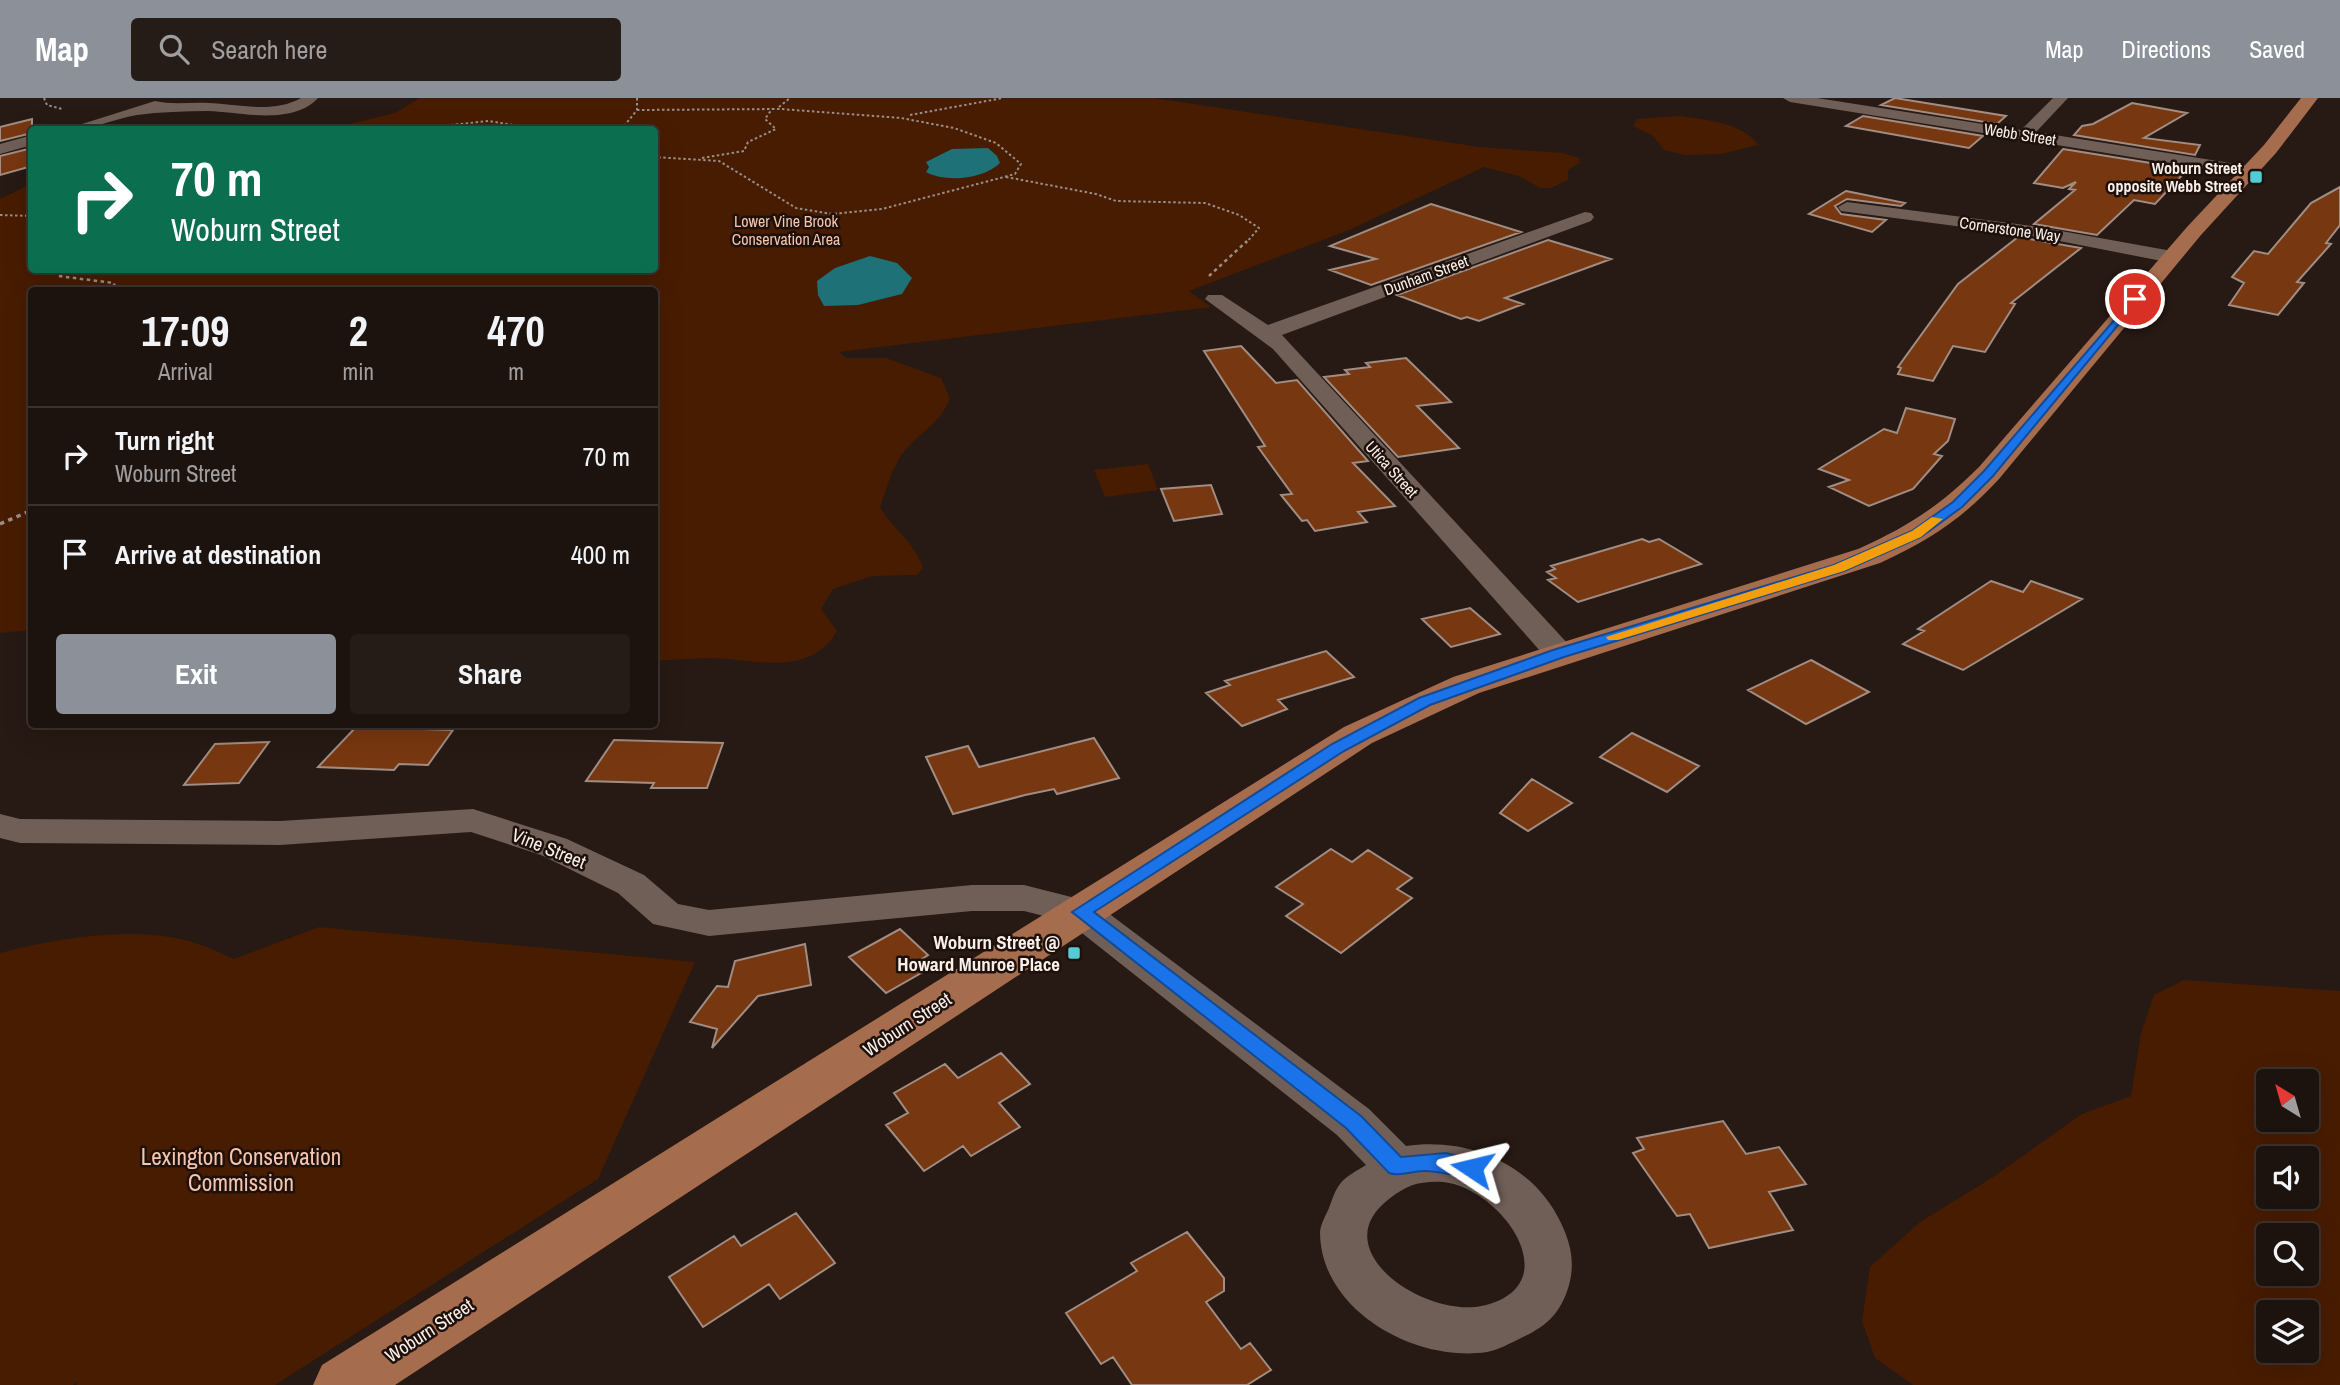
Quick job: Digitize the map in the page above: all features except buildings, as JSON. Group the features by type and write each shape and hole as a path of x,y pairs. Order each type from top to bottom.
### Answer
{"main road":[{"name":"Woburn Street","path":"343,1385 1358,735 1434,697 1559,653 1839,568 1917,534 1958,505 1989,473 2310,98"}],"street":[{"path":"84,126 177,98"},
{"path":"135,111 211,107 258,111 288,108 311,98"},
{"name":"Webb Street","path":"1790,98 2249,171"},
{"path":"2025,135 2061,98"},
{"path":"0,149 28,141"},
{"name":"Cornerstone Way","path":"1847,207 2039,232 2172,257"},
{"name":"Dunham Street","path":"1267,333 1586,217"},
{"name":"Utica Street","path":"1215,299 1281,344 1559,653"},
{"name":"Vine Street","path":"0,826 20,831 280,833 473,820 554,847 631,884 667,915 709,923 972,898 1024,898 1081,912"},
{"path":"1081,912 1353,1122 1397,1167"},
{"path":"1434,1162 1472,1168 1517,1195 1534,1215 1546,1249 1545,1284 1535,1304 1517,1321 1492,1333 1464,1338 1434,1335 1396,1319 1379,1308 1359,1287 1347,1262 1343,1238 1347,1214 1357,1194 1375,1178 1397,1167 1434,1162"}],"path":[{"path":"624,126 637,110 637,98"},
{"path":"778,108 790,98"},
{"path":"910,116 926,110 1003,98"},
{"path":"687,160 744,150 748,142 776,129 765,119 773,108"},
{"path":"637,110 778,108 910,116 972,129 1005,147 1021,164 1015,174 1004,177 981,180 858,212 827,214 806,211 792,205 718,161 658,157"},
{"path":"423,126 440,123 528,126"},
{"path":"1004,177 1099,195 1114,201 1153,204 1183,200 1205,203 1227,208 1245,217 1259,228 1250,240 1225,256 1207,279 1215,299"},
{"path":"0,215 28,216"},
{"path":"58,273 58,276 114,283 115,287"},
{"path":"0,524 28,512"}],"green space":[{"name":"Lower Vine Brook Conservation Area","path":"420,98 1154,98 1480,147 1562,153 1579,158 1580,163 1568,170 1568,180 1551,188 1540,188 1519,176 1484,167 1349,230 1189,291 1211,307 839,352 846,358 886,358 941,378 950,398 938,419 898,460 880,507 915,551 923,568 917,575 872,576 833,589 821,609 837,631 826,645 813,655 782,662 714,658 658,661 658,287 28,287 28,630 0,633 0,199 28,185 28,273 658,273 658,126 341,126 395,113"},
{"path":"1679,116 1734,127 1758,145 1721,154 1685,155 1664,150 1653,136 1633,126 1637,119"},
{"path":"1148,464 1158,490 1105,497 1094,470"},
{"name":"Lexington Conservation Commission","path":"319,927 695,962 598,1179 275,1385 77,1385 76,1382 73,1385 0,1385 0,953 70,939 143,934 189,941 234,959"},
{"path":"2184,980 2340,991 2340,1385 1913,1385 1875,1358 1862,1321 1870,1267 1920,1222 1990,1179 2082,1114 2131,1096 2141,1033 2154,995"}],"water":[{"path":"988,148 1000,163 984,173 954,178 926,172 929,167 926,162 952,149"},
{"path":"870,256 897,263 912,278 902,294 858,305 824,306 818,295 817,281 835,268"}],"slow traffic":[{"path":"1613,637 1839,568 1917,534 1937,519"}],"place":[{"name":"Woburn Street opposite Webb Street","path":"2256,177"},
{"name":"Woburn Street @ Howard Munroe Place","path":"1074,953"}],"route":[{"path":"1472,1168 1446,1162 1421,1162 1397,1167 1353,1122 1081,912 1338,747 1424,702 1559,653 1839,568 1917,534 1958,505 1989,473 2135,299"}]}
